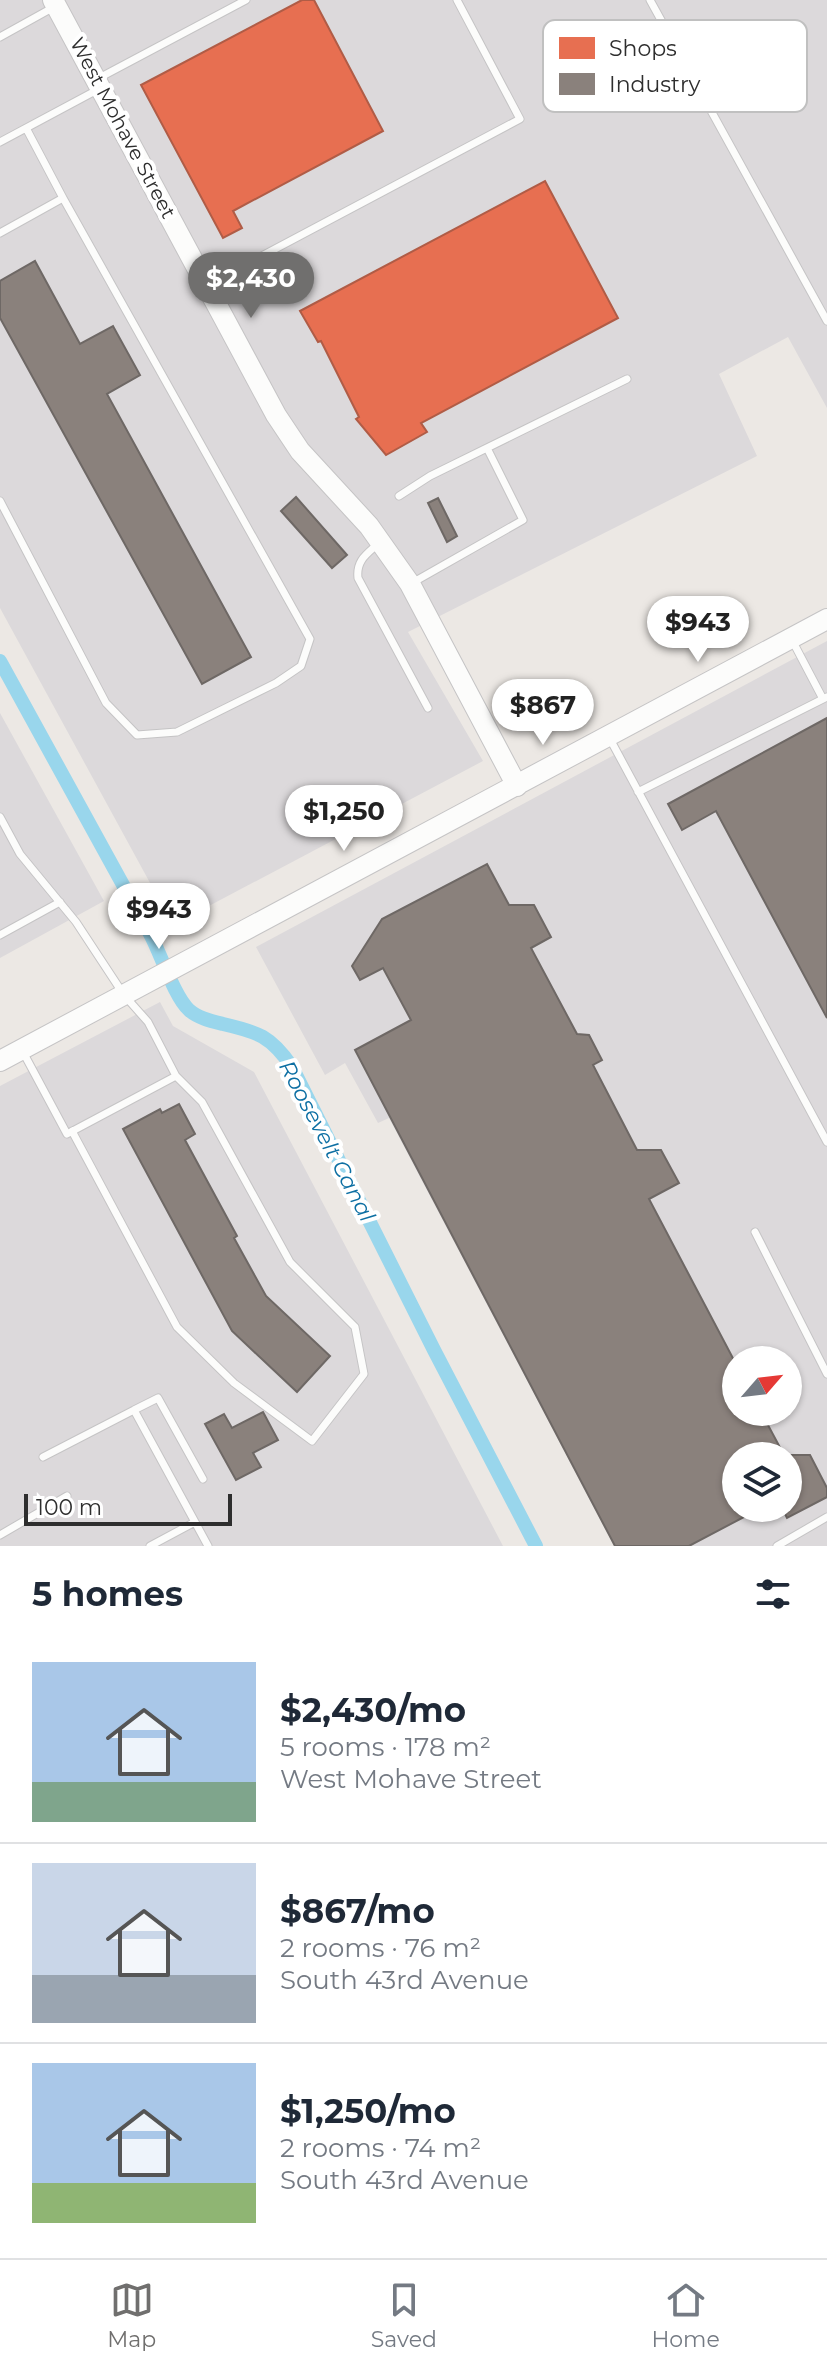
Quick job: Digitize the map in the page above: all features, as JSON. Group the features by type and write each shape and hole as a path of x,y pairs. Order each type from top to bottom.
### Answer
{"main road":[{"name":"West Mohave Street","path":"55,3 276,415 300,451 369,526 410,584 517,786"},
{"path":"0,1061 827,619"}],"lane":[{"path":"0,142 246,0"},
{"path":"207,285 520,119 457,0"},
{"path":"650,0 661,20"},
{"path":"1,33 55,3"},
{"path":"712,112 827,321"},
{"path":"0,501 106,703 137,735 177,732 276,683 301,666 310,639 26,128"},
{"path":"0,233 63,198"},
{"path":"399,496 430,476 627,379"},
{"path":"410,584 523,520 487,448"},
{"path":"380,542 359,561 358,578 428,708"},
{"path":"638,792 825,698 791,639"},
{"path":"609,737 827,1142"},
{"path":"0,817 20,854 76,922 124,995 148,1022 176,1076 202,1102 290,1262 355,1327 364,1374 312,1441 234,1383 177,1327 72,1131"},
{"path":"0,935 60,902"},
{"path":"22,1049 67,1134 176,1076"},
{"path":"755,1232 827,1374"},
{"path":"43,1457 158,1398 203,1479"},
{"path":"134,1410 208,1546"},
{"path":"0,1535 67,1496"},
{"path":"777,1546 827,1517"},
{"path":"150,1546 195,1522"}],"shaded area":[{"path":"0,0 827,0 827,408 788,337 719,374 757,456 408,632 483,761 173,925 0,608"},
{"path":"827,641 827,1546 614,1546 389,1118 378,1123 345,1063 325,1075 256,947"},
{"path":"0,713 104,901 0,958"},
{"path":"160,1002 173,1026 254,1072 503,1546 0,1546 0,1086"}],"building: Shops":[{"path":"302,0 314,0 383,131 233,211 242,228 223,238 141,85"},
{"path":"545,181 618,318 421,423 427,432 386,455 356,419 359,417 321,341 318,342 300,311"}],"building: Industry":[{"path":"35,261 80,344 113,326 140,375 107,394 251,657 202,684 0,318 0,281"},
{"path":"296,497 347,555 332,568 281,511"},
{"path":"438,498 457,536 447,542 428,503"},
{"path":"827,718 827,1018 716,811 682,830 668,804"},
{"path":"487,864 509,905 534,905 551,937 531,948 577,1034 589,1035 602,1060 593,1065 637,1150 661,1150 679,1183 649,1199 727,1346 722,1346 722,1426 768,1426 777,1442 722,1442 722,1522 734,1522 689,1546 615,1546 355,1050 411,1020 383,968 360,980 352,966 382,919"},
{"path":"179,1104 195,1134 185,1140 266,1296 330,1356 297,1392 232,1331 123,1129 160,1109 162,1113"},
{"path":"263,1412 278,1440 253,1453 261,1467 236,1480 205,1424 224,1414 232,1428"},
{"path":"802,1455 810,1455 827,1488 827,1497 802,1510"}],"waterway":[{"name":"Roosevelt Canal","path":"0,661 150,934 183,1004 201,1017 263,1037 277,1048 292,1067 536,1546"}]}
